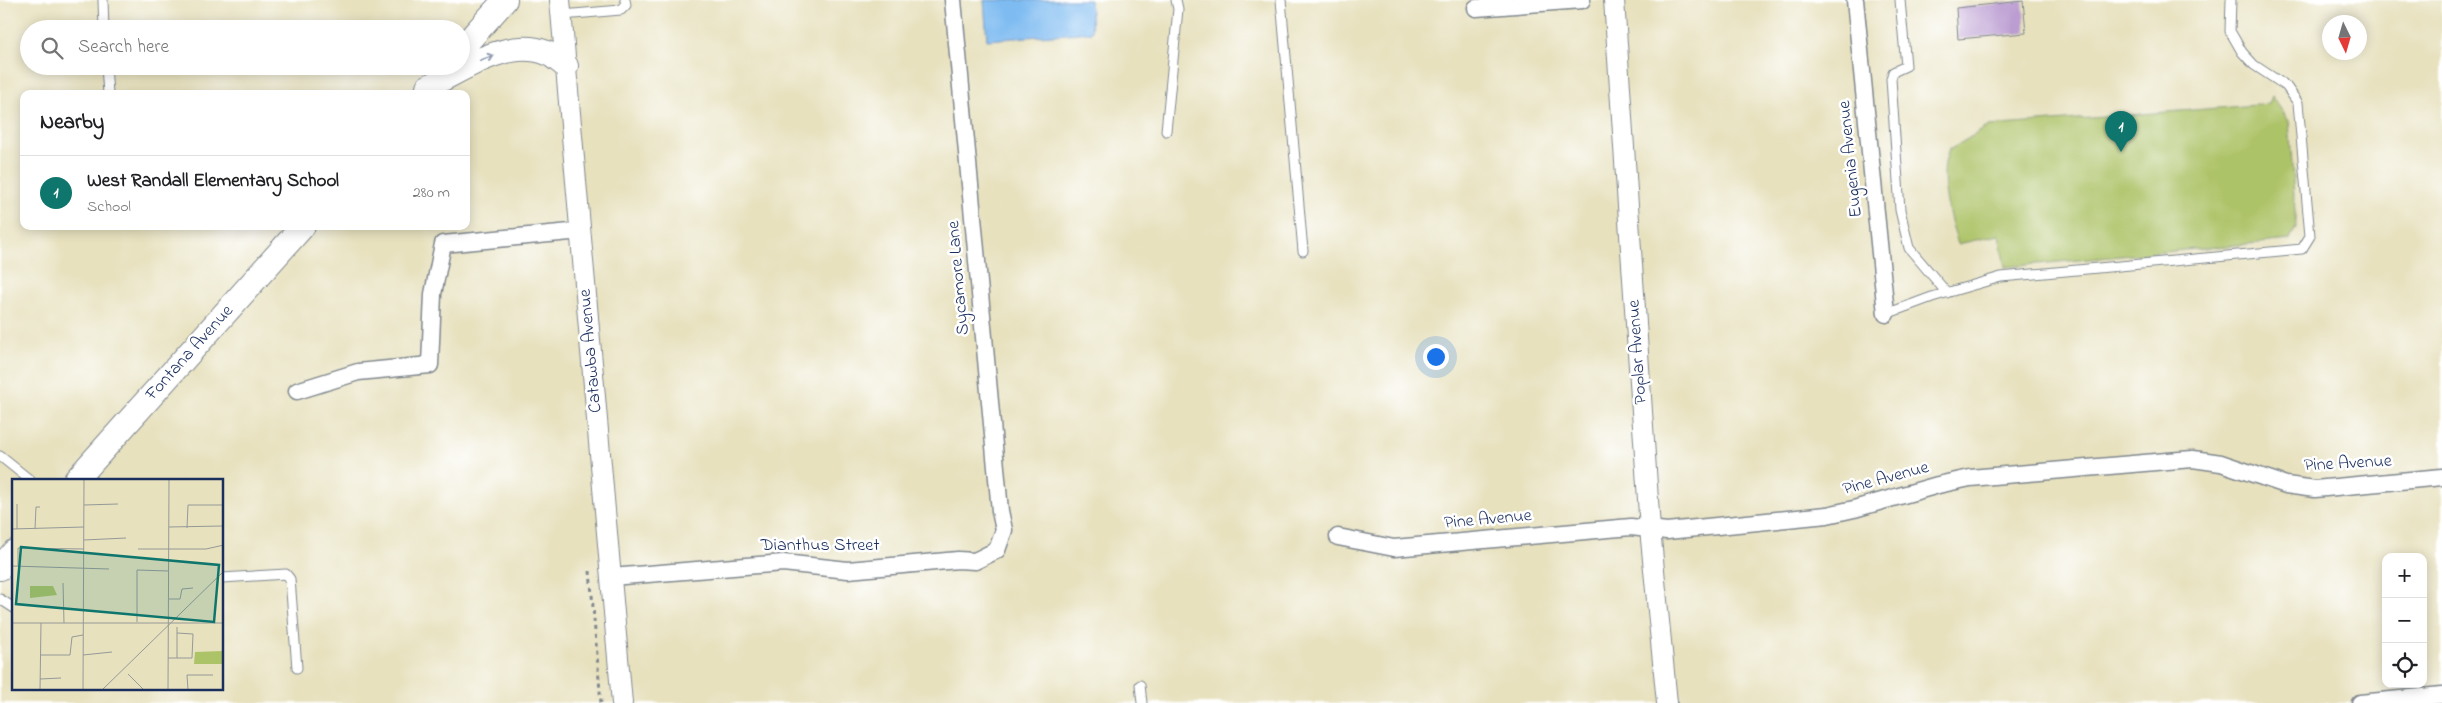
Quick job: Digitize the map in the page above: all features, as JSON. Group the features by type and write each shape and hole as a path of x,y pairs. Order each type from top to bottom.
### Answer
{"main road":[{"path":"470,39 505,0"},
{"path":"470,66 515,49 546,53 566,66"},
{"path":"425,90 438,75"},
{"path":"425,90 453,75"},
{"name":"Fontana Avenue","path":"77,479 299,230"},
{"path":"0,568 12,554"}],"street":[{"name":"Sycamore Lane","path":"953,0 1000,511 1004,530 997,550"},
{"path":"1476,8 1582,0"},
{"name":"Poplar Avenue","path":"1614,0 1650,529 1667,703"},
{"name":"Eugenia Avenue","path":"1855,0 1886,314"},
{"name":"Catawba Avenue","path":"561,8 622,703"},
{"path":"297,391 358,372 430,365 433,294 443,244 581,231"},
{"name":"Pine Avenue","path":"1338,538 1394,548 1632,527 1667,531 1827,515 1970,478 2194,459 2221,463 2286,485 2315,489 2442,477"},
{"name":"Dianthus Street","path":"611,577 783,563 848,570 958,560 975,561 997,550"},
{"path":"2360,703 2442,695"}],"lane":[{"path":"103,0 104,20"},
{"path":"561,8 621,10 626,5 626,0"},
{"path":"1166,131 1178,9 1176,0"},
{"path":"1282,0 1303,251"},
{"path":"1900,0 1906,66 1893,72 1891,79 1900,210 1909,248 1947,293"},
{"path":"1886,314 2001,277 2302,249 2310,236 2298,103 2286,86 2254,66 2242,52 2230,31 2231,0"},
{"path":"107,75 108,90"},
{"path":"0,456 29,479"},
{"path":"224,578 286,574 290,579 297,668"},
{"path":"0,599 12,607"},
{"path":"1140,685 1142,703"}],"path":[{"path":"590,571 601,703"}],"green space":[{"path":"2272,96 2289,121 2296,227 2290,240 2005,267 1999,235 1958,244 1944,184 1946,160 1949,150 1989,126 2269,104"}],"water":[{"path":"984,0 1090,0 1092,32 987,40"}],"building":[{"path":"2023,1 2026,33 1958,39 1956,8"}],"place":[{"name":"West Randall Elementary School","path":"2121,152"}]}
